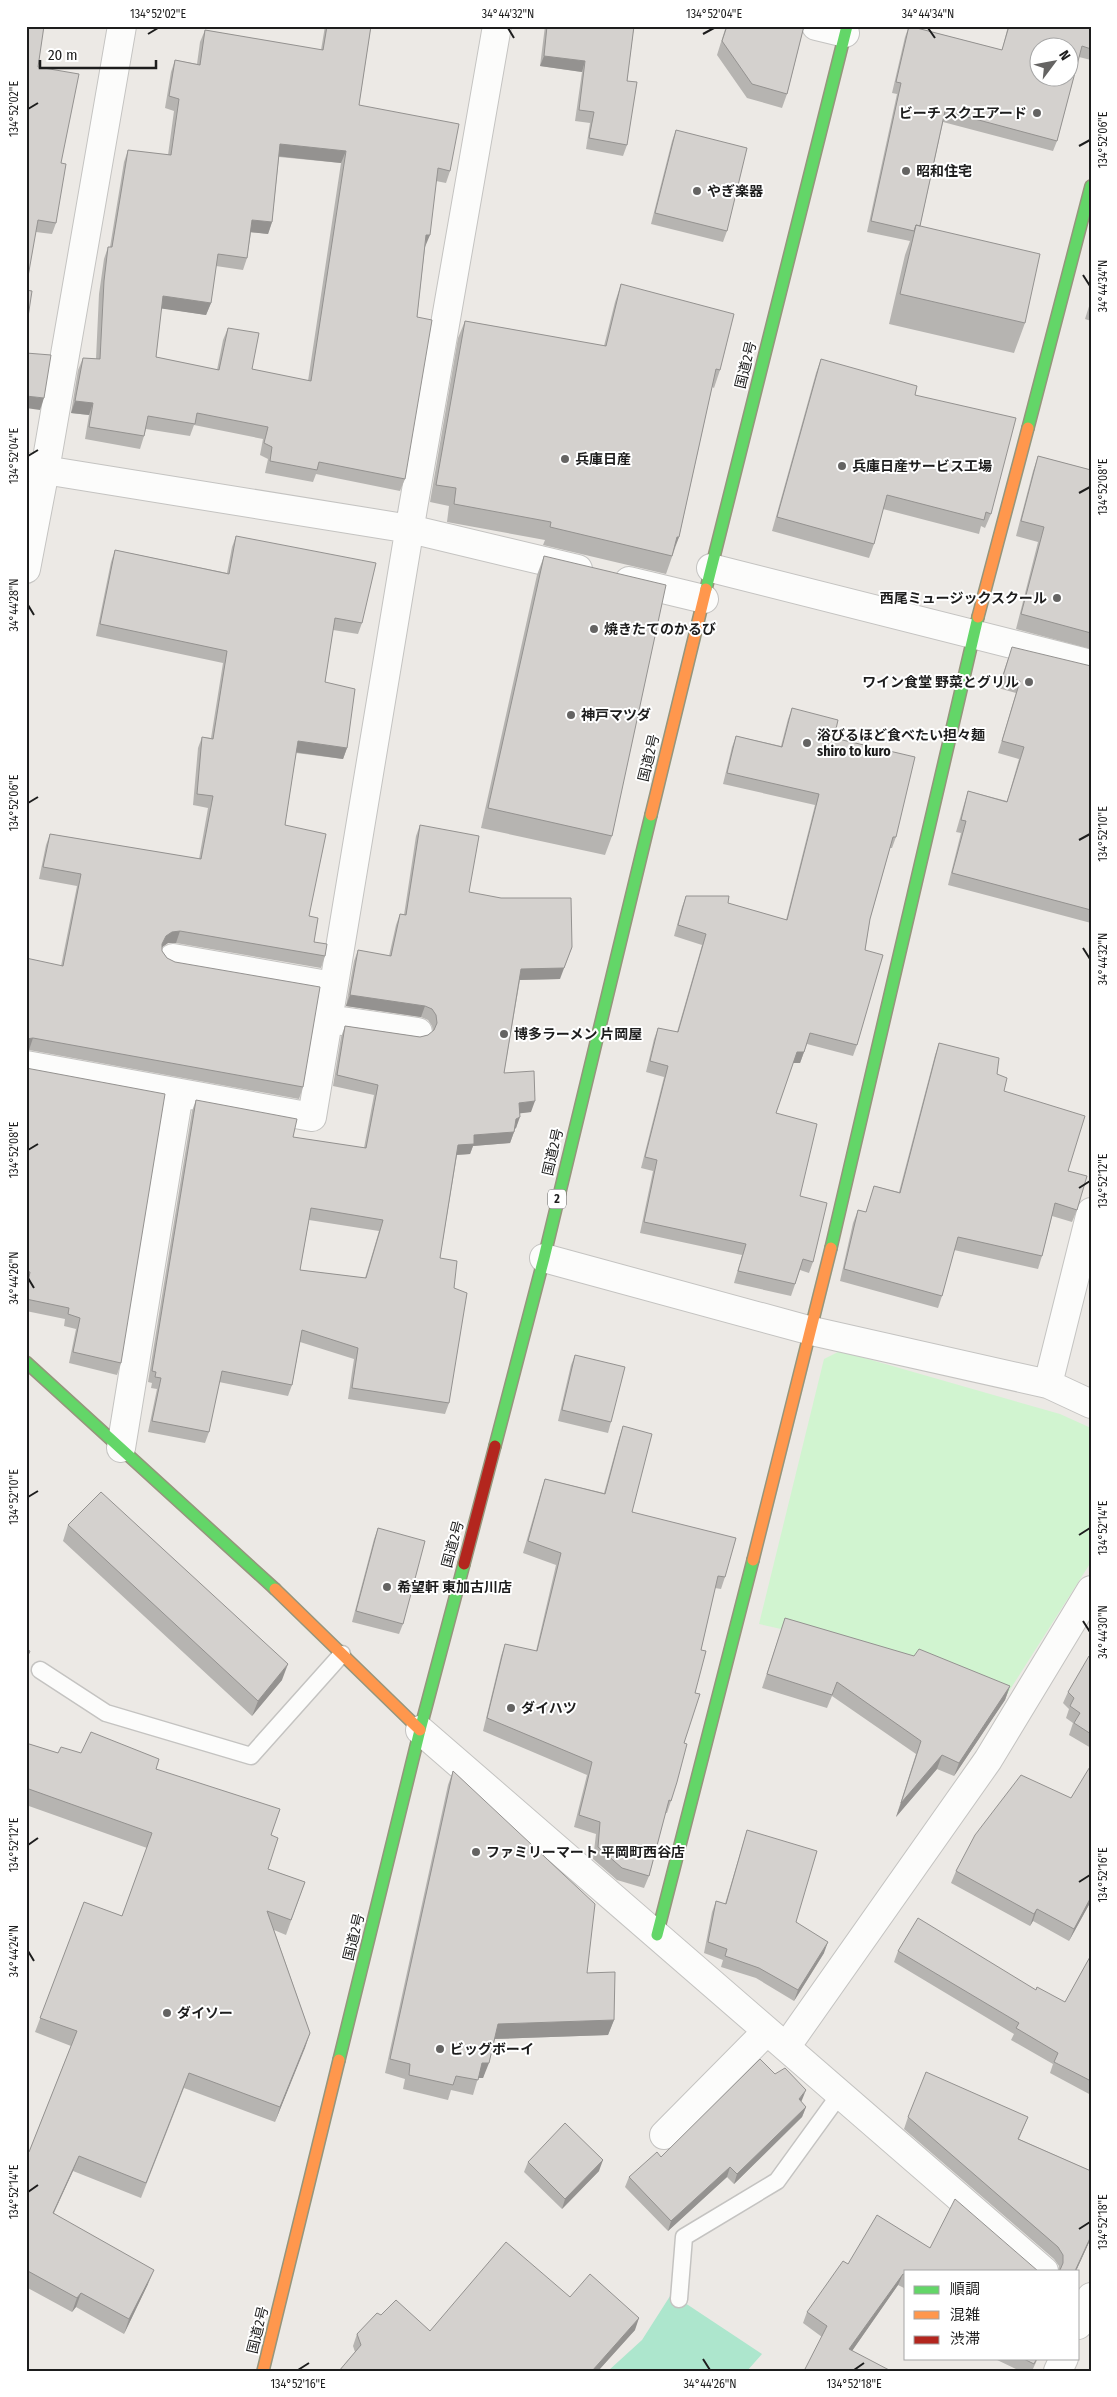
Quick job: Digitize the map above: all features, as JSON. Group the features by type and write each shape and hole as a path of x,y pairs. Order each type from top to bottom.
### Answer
{"main road":[{"name":"国道2号","path":"269,2367 420,1730 544,1258 711,568 846,30"},
{"path":"656,1935 812,1331 974,634 1091,186"},
{"path":"26,1362 342,1654 420,1730"}],"street":[{"path":"26,569 36,468 122,26"},
{"path":"26,1065 312,1117 410,529 497,26"},
{"path":"816,26 846,30"},
{"path":"36,468 410,529 704,598"},
{"path":"711,568 1091,664"},
{"path":"173,958 333,986"},
{"path":"328,1019 418,1032"},
{"path":"120,1448 179,1093"},
{"path":"1048,1384 1091,1212"},
{"path":"544,1258 812,1331 1048,1384 1091,1404"},
{"path":"664,2136 777,2039 988,1760 1091,1590"},
{"path":"420,1730 1043,2270"}],"lane":[{"path":"40,1670 106,1712 250,1756 342,1654"},
{"path":"679,2299 684,2237 777,2181 840,2094"}],"green space":[{"path":"840,1351 1060,1414 1091,1428 1091,1562 1006,1696 907,1657 759,1624 824,1359"},
{"path":"672,2293 762,2354 747,2371 608,2371 642,2340"}],"building":[{"path":"26,26 44,26 38,67 79,74 61,163 66,164 56,223 38,220 26,288"},
{"path":"327,26 371,26 359,105 459,124 450,171 438,168 430,235 426,235 417,317 432,320 405,479 319,462 317,470 270,461 272,447 264,443 268,427 197,413 195,424 148,416 144,436 89,427 93,403 75,401 83,358 100,359 104,281 108,247 112,247 128,150 171,155 179,99 169,96 175,60 200,65 205,30 323,50","holes":["280,144 346,151 311,381 252,369 259,333 228,328 219,370 156,357 163,296 211,303 218,254 247,258 252,220 272,222"]},
{"path":"547,26 634,26 627,81 637,82 627,145 589,138 594,112 579,110 585,61 544,56"},
{"path":"727,26 804,26 787,94 752,84 722,41"},
{"path":"909,26 1002,50 1009,26 1091,26 1091,49 1082,46 1080,54 1080,38 1030,38 1030,88 1071,88 1057,141 945,111 920,226 916,225 914,231 871,221 901,83 896,82"},
{"name":"やぎ楽器","path":"676,130 747,148 727,231 655,213"},
{"path":"916,225 1040,254 1025,323 900,294"},
{"name":"兵庫日産","path":"621,284 734,314 720,370 716,369 679,537 677,537 672,556 550,527 551,522 454,504 456,488 436,485 465,321 606,346"},
{"path":"26,290 32,291 26,330"},
{"path":"26,353 51,355 44,398 26,396"},
{"path":"821,359 917,386 915,395 1016,418 991,514 986,512 984,520 887,495 874,544 777,517"},
{"path":"1038,456 1091,470 1091,633 1021,614 1044,527 1021,521"},
{"path":"236,536 376,563 362,623 335,618 325,682 355,689 347,748 298,741 285,825 326,834 309,916 318,918 314,942 327,944 325,956 180,931 172,932 166,936 162,944 162,951 167,958 175,962 320,987 303,1087 33,1038 26,1039 26,958 63,966 81,874 43,867 50,834 201,859 213,796 197,794 202,737 213,739 227,651 100,624 115,550 229,574"},
{"name":"神戸マツダ","path":"544,556 666,585 612,836 488,808"},
{"path":"1012,647 1091,666 1091,910 952,873 966,821 961,820 968,791 1007,802 1024,747 1002,741 1020,681 1003,676"},
{"path":"792,708 838,720 834,738 915,757 896,837 893,837 870,919 865,950 883,955 857,1045 810,1033 804,1052 797,1052 776,1113 817,1124 800,1196 827,1203 813,1262 803,1259 795,1284 738,1271 746,1244 644,1222 657,1160 645,1157 668,1066 650,1061 658,1028 678,1032 706,934 678,925 686,896 729,896 728,903 787,920 819,794 727,773 736,736 782,747"},
{"path":"420,825 479,836 469,892 501,898 571,898 572,947 564,968 521,969 504,1073 534,1071 535,1101 519,1103 520,1117 516,1119 514,1132 474,1135 474,1144 458,1145 440,1258 457,1261 454,1288 467,1293 449,1403 352,1388 358,1348 302,1330 292,1385 222,1371 209,1432 152,1421 161,1378 155,1377 156,1372 152,1371 196,1100 297,1119 293,1137 366,1148 378,1085 337,1075 345,1026 420,1037 428,1035 434,1030 437,1023 436,1015 432,1009 425,1006 350,995 358,950 391,956 400,914 406,915","holes":["311,1208 383,1220 366,1278 300,1270"]},
{"path":"939,1043 999,1058 997,1074 1007,1078 1004,1091 1085,1116 1068,1171 1087,1176 1077,1210 1055,1203 1042,1256 958,1237 942,1296 844,1269 858,1210 866,1212 874,1186 900,1193"},
{"path":"26,1068 165,1094 121,1363 73,1352 80,1318 68,1314 69,1308 26,1299 30,1272 26,1271"},
{"path":"575,1355 625,1367 611,1422 562,1410"},
{"path":"623,1426 652,1434 632,1512 736,1538 725,1577 718,1576 701,1650 706,1651 695,1693 700,1694 684,1743 687,1744 677,1782 671,1801 669,1800 649,1876 622,1868 598,1847 600,1822 579,1815 592,1762 487,1718 505,1644 537,1651 561,1553 528,1541 545,1479 605,1494"},
{"path":"101,1492 288,1664 258,1701 68,1525"},
{"name":"希望軒 東加古川店","path":"378,1528 425,1541 403,1624 356,1611"},
{"path":"785,1618 914,1656 919,1649 1010,1686 959,1763 942,1755 901,1803 921,1741 837,1682 832,1695 767,1674"},
{"path":"26,1649 30,1651 26,1660"},
{"path":"1089,1656 1091,1657 1091,1734 1074,1723 1080,1713 1070,1706 1074,1698 1068,1692"},
{"path":"91,1732 159,1759 156,1769 280,1809 271,1835 278,1838 268,1869 305,1882 291,1920 267,1911 310,2033 280,2107 189,2073 146,2183 79,2156 53,2213 154,2270 129,2319 81,2293 77,2298 26,2270 26,2150 29,2152 77,2031 40,2018 84,1902 122,1916 152,1833 26,1788 26,1743 58,1753 61,1747 81,1753"},
{"path":"1091,1765 1091,1897 1074,1929 1037,1909 1034,1914 956,1871 975,1835 1021,1775 1071,1798"},
{"path":"453,1771 595,1904 587,1973 615,1972 614,2020 498,2024 489,2063 482,2063 478,2080 456,2076 453,2085 409,2075 410,2064 390,2059"},
{"path":"747,1830 817,1851 796,1922 828,1942 798,1990 759,1968 725,1956 727,1949 708,1942 716,1901 726,1904"},
{"path":"918,1918 1036,1990 1037,1987 1065,2002 1091,1955 1091,2081 1054,2062 1058,2053 1016,2028 1019,2023 898,1951"},
{"path":"760,2059 775,2074 785,2068 806,2090 799,2099 806,2107 737,2174 730,2167 671,2221 629,2177 657,2152 661,2157"},
{"path":"926,2072 1028,2117 1018,2139 1091,2171 1091,2236 1075,2270 1060,2270 1063,2263 1063,2255 1058,2247 908,2117"},
{"path":"565,2123 603,2160 565,2199 528,2162"},
{"path":"955,2199 1037,2270 904,2270 904,2274 849,2349 891,2371 804,2371 827,2326 807,2312 843,2261 848,2264 877,2215 930,2248"},
{"path":"506,2242 570,2297 590,2274 639,2318 592,2371 339,2371 361,2345 357,2334 377,2313 381,2315 396,2300 430,2331"},
{"path":"1026,2360 1036,2360 1034,2364"}],"traffic: fast":[{"path":"706,589 847,26"},
{"path":"1028,428 1091,186"},
{"path":"831,1248 978,617"},
{"path":"495,1446 544,1258 651,815"},
{"path":"26,1362 275,1589"},
{"path":"657,1935 753,1560"},
{"path":"339,2060 420,1730 464,1564"}],"traffic: slow":[{"path":"978,617 1028,428"},
{"path":"651,815 706,589"},
{"path":"753,1560 831,1248"},
{"path":"275,1589 420,1730"},
{"path":"263,2371 339,2060"}],"traffic: jam":[{"path":"464,1564 495,1446"}],"place":[{"name":"ビーチ スクエアード","path":"1037,113"},
{"name":"昭和住宅","path":"906,171"},
{"name":"やぎ楽器","path":"697,191"},
{"name":"兵庫日産","path":"565,459"},
{"name":"兵庫日産サービス工場","path":"842,466"},
{"name":"西尾ミュージックスクール","path":"1057,598"},
{"name":"焼きたてのかるび","path":"594,629"},
{"name":"ワイン食堂 野菜とグリル","path":"1029,682"},
{"name":"神戸マツダ","path":"571,715"},
{"name":"浴びるほど食べたい担々麺 shiro to kuro","path":"807,743"},
{"name":"博多ラーメン 片岡屋","path":"504,1034"},
{"name":"希望軒 東加古川店","path":"387,1587"},
{"name":"ダイハツ","path":"511,1708"},
{"name":"ファミリーマート 平岡町西谷店","path":"476,1852"},
{"name":"ダイソー","path":"167,2013"},
{"name":"ビッグボーイ","path":"440,2049"}]}
